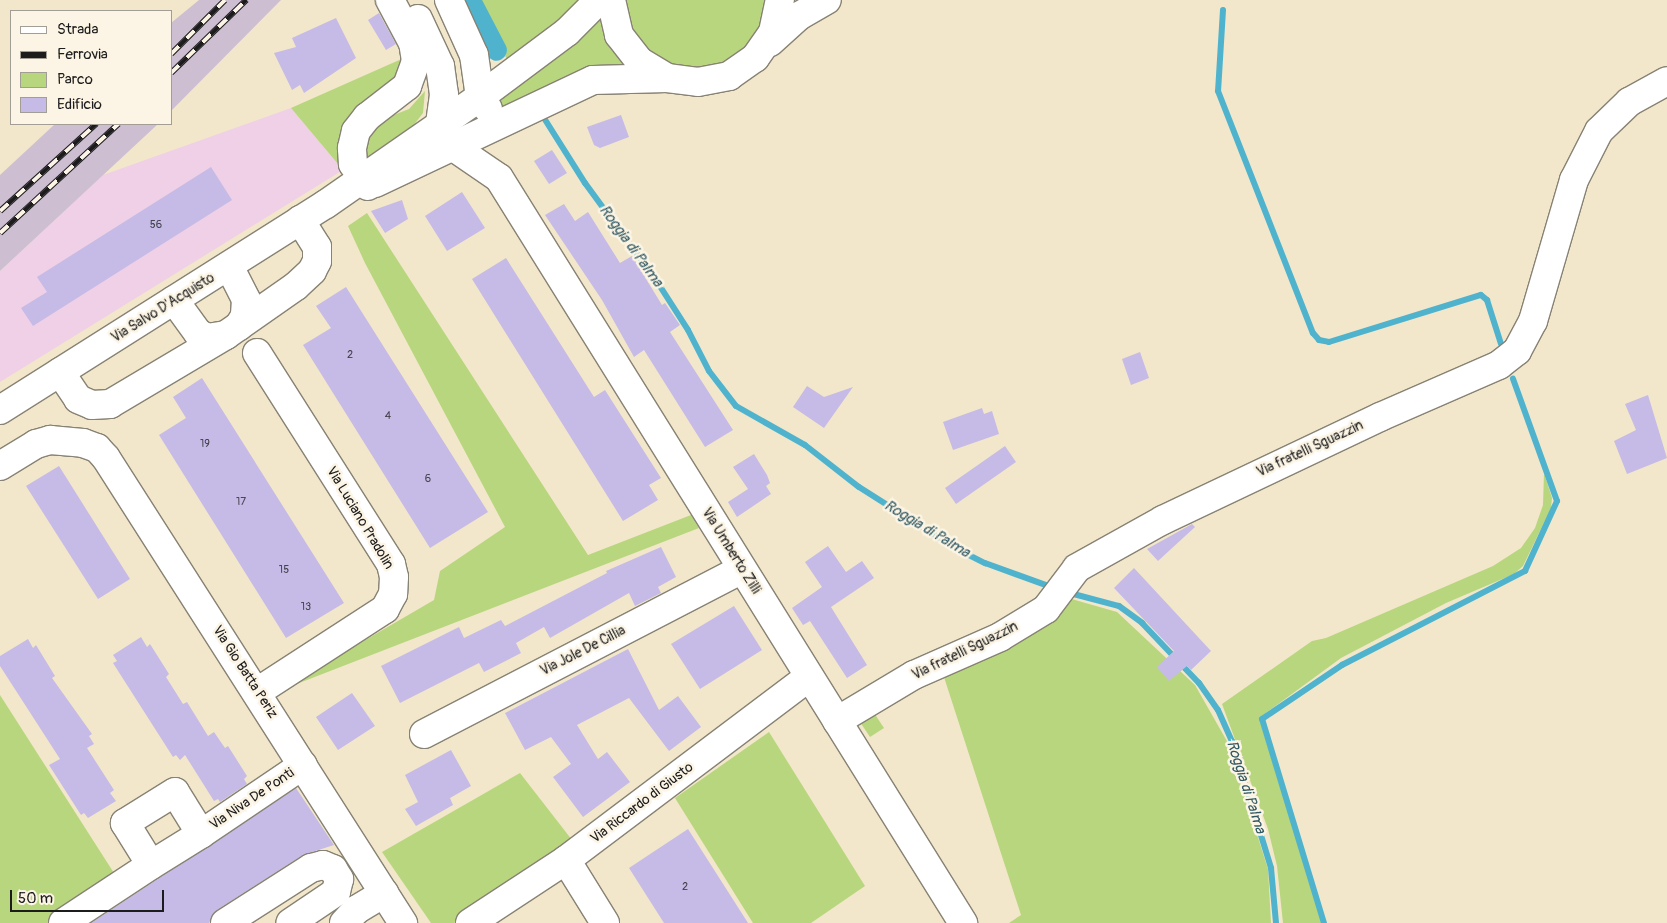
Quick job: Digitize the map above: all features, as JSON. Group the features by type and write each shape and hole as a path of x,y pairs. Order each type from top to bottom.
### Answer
{"street":[{"path":"365,182 352,156 356,131 367,117 407,86 415,68 413,43 390,0"},
{"path":"409,0 440,66 444,95 440,124 455,148"},
{"path":"449,0 474,55 480,96 498,126"},
{"name":"Via Salvo D'Acquisto","path":"0,410 300,220 365,182 440,124 567,32 599,0"},
{"path":"611,0 613,19 628,49 639,61 667,78"},
{"path":"765,46 778,18 780,0"},
{"path":"765,46 799,16 827,0"},
{"name":"Via Salvo D'Acquisto","path":"365,182 455,148 593,80 667,78 698,82 729,76 749,63 765,46"},
{"path":"440,66 460,85 480,96"},
{"name":"Via fratelli Sguazzin","path":"838,721 914,675 1000,637 1046,609 1059,589 1077,568 1163,520 1371,421 1465,382 1499,365 1516,351 1533,321 1574,180 1599,131 1629,102 1667,81"},
{"name":"Via Umberto Zilli","path":"498,126 495,161 499,178 963,923"},
{"name":"Via Umberto Zilli","path":"455,148 499,178"},
{"path":"60,372 78,398 92,405 110,404 232,331 312,271 317,260 317,247 300,220"},
{"path":"174,300 198,333 207,338 232,331 245,316 246,300 229,266"},
{"name":"Via Luciano Pradolin","path":"257,353 390,564 394,578 393,594 380,614 257,692"},
{"name":"Via Gio Batta Periz","path":"0,466 36,444 50,440 70,440 96,448 106,458 304,765 403,923"},
{"name":"Via Jole De Cillia","path":"424,734 742,569"},
{"name":"Via Riccardo di Giusto","path":"470,923 566,860 809,677"},
{"name":"Via Niva De Ponti","path":"201,834 175,792 126,823 151,865 201,834 304,765"},
{"path":"566,860 605,923"},
{"path":"63,923 151,865"},
{"path":"225,923 311,868 322,865 333,869 339,879 336,892 290,923"},
{"path":"344,923 356,910 384,893"}],"shaded area":[{"path":"199,0 281,0 172,110 172,22"},
{"path":"291,108 343,170 0,382 0,271 103,175"},
{"path":"54,125 157,125 0,271 0,175"}],"green space":[{"path":"473,0 579,0 559,21 508,61"},
{"path":"625,0 770,0 765,26 732,64 683,71 659,61 641,44 628,22"},
{"path":"599,14 614,51 627,67 501,116 491,99"},
{"path":"406,57 406,66 343,170 291,108"},
{"path":"425,91 423,113 413,126 361,161 362,140 376,122 409,109"},
{"path":"367,213 588,555 691,515 699,528 276,692 434,600 440,571 505,527 365,263 348,226"},
{"path":"1544,473 1552,498 1551,508 1523,566 1514,574 1446,603 1341,658 1259,718 1322,923 1283,923 1277,866 1268,829 1222,704 1312,641 1326,638 1493,566 1521,548 1535,528 1543,505"},
{"path":"1068,598 1117,612 1195,685 1228,743 1268,869 1271,923 1009,923 1021,915 943,674"},
{"path":"0,695 121,884 63,923 0,923"},
{"path":"874,713 884,728 870,737 860,722"},
{"path":"769,732 865,886 811,923 753,923 675,798"},
{"path":"520,773 572,840 454,923 431,923 382,852"}],"building":[{"path":"379,13 396,44 386,50 368,20"},
{"path":"336,18 356,58 304,93 300,85 292,90 274,53 296,47 292,38"},
{"path":"621,115 629,137 600,148 594,145 587,127"},
{"path":"552,150 567,173 549,184 534,161"},
{"path":"211,167 232,200 33,326 21,308 47,292 37,277"},
{"path":"462,192 485,228 447,251 425,216"},
{"path":"402,200 408,219 385,233 371,211"},
{"path":"564,204 575,221 588,212 620,263 632,256 662,305 665,303 680,325 670,332 733,430 705,447 644,350 634,357 602,300 545,215"},
{"path":"506,258 594,397 605,390 661,478 649,485 658,500 623,521 472,279"},
{"path":"346,287 488,512 430,548 303,345 331,328 316,306"},
{"path":"1140,352 1149,378 1131,385 1122,359"},
{"path":"202,378 344,603 286,638 159,435 186,418 173,397"},
{"path":"807,386 824,397 853,387 824,428 793,407"},
{"path":"1648,395 1667,458 1627,474 1614,441 1636,430 1625,404"},
{"path":"982,408 984,414 992,411 999,434 953,450 943,422"},
{"path":"1005,446 1016,462 956,504 945,488"},
{"path":"754,454 767,475 770,483 766,486 771,494 737,517 728,502 748,489 733,467"},
{"path":"59,466 130,579 98,599 26,486"},
{"path":"1192,524 1195,527 1158,561 1147,549"},
{"path":"828,546 846,572 862,561 874,578 831,607 867,665 847,678 810,621 803,625 792,608 822,587 805,562"},
{"path":"661,547 676,577 658,587 661,593 635,606 629,593 550,638 544,627 516,643 521,653 484,672 479,663 400,703 381,666 459,627 464,638 501,620 505,626 607,573 606,571"},
{"path":"1134,568 1211,651 1191,670 1187,666 1169,681 1157,667 1174,651 1114,588"},
{"path":"734,606 762,650 700,689 671,644"},
{"path":"141,637 147,647 150,644 169,674 166,677 183,704 187,702 208,736 214,732 225,748 228,746 247,776 244,779 247,784 220,802 218,799 214,801 185,755 180,760 176,755 173,757 113,663 117,661 113,655"},
{"path":"28,639 33,648 36,645 55,676 52,678 92,734 89,736 94,744 87,748 114,790 110,793 116,801 88,818 84,813 81,815 49,765 60,759 0,666 0,656"},
{"path":"628,649 659,710 678,696 701,727 669,751 629,698 577,725 598,759 607,752 630,782 583,817 553,777 571,764 551,737 525,750 505,713"},
{"path":"352,693 375,726 338,750 316,717"},
{"path":"451,750 471,786 450,798 453,805 416,826 405,809 418,802 405,775"},
{"path":"296,788 334,845 303,855 217,910 209,923 91,923"},
{"path":"688,829 748,923 664,923 629,868"}],"waterway":[{"name":"Roggia di Palma","path":"470,0 496,50"},
{"path":"1223,10 1218,91 1313,333 1319,340 1329,342 1481,295 1487,300 1501,344"},
{"name":"Roggia di Palma","path":"544,118 585,183 656,280 688,330 709,371 736,406 805,445 859,487 955,548 985,563 1054,588"},
{"path":"1324,923 1262,719 1342,665 1525,571 1557,501 1513,379"},
{"name":"Roggia di Palma","path":"1066,592 1119,606 1142,623 1199,683 1218,710 1232,741 1271,868 1276,923"}],"railway":[{"path":"172,53 225,0"},
{"path":"172,72 246,0"},
{"path":"0,211 95,125"},
{"path":"0,233 117,125"}]}
